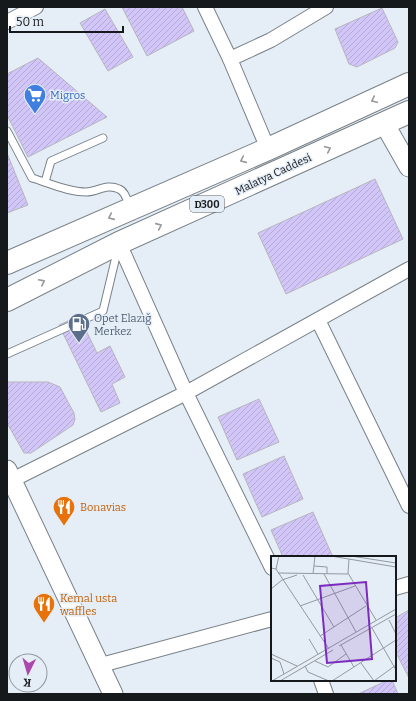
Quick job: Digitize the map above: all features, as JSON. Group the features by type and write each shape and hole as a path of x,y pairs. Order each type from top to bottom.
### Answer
{"highway":[{"name":"D300","path":"7,263 268,149 409,84"},
{"name":"Malatya Caddesi","path":"7,300 119,243 409,112"}],"street":[{"path":"7,22 36,7"},
{"path":"205,7 230,59 268,149"},
{"path":"230,59 271,40 326,7"},
{"path":"384,123 409,167"},
{"path":"119,243 186,393 271,566"},
{"path":"113,694 10,475 186,393 409,269"},
{"path":"318,320 409,506"},
{"path":"396,588 409,584"},
{"path":"101,666 271,618"},
{"path":"321,681 326,694"}],"lane":[{"path":"7,131 32,178 70,190 87,192 105,187 119,189 124,191 130,209"},
{"path":"45,182 50,161 103,138"},
{"path":"7,354 103,311 119,243"}],"building":[{"path":"122,7 182,7 194,31 147,56"},
{"path":"382,8 398,42 395,48 357,67 349,64 335,29"},
{"path":"105,9 133,57 108,71 80,23"},
{"path":"38,58 107,117 28,157 7,115 7,74"},
{"path":"7,153 28,205 7,213"},
{"path":"375,179 403,239 286,294 258,233"},
{"path":"79,316 97,353 110,346 125,377 112,384 120,403 101,412 59,325"},
{"path":"7,382 48,382 60,387 74,413 75,419 73,425 31,453 24,453 7,423"},
{"path":"259,399 279,442 237,460 218,417"},
{"path":"284,456 303,499 262,517 243,474"},
{"path":"313,512 332,555 283,556 271,530"},
{"path":"409,610 409,678 396,653 396,617"},
{"path":"386,681 392,681 398,694 358,694"}],"place":[{"name":"Migros","path":"35,114"},
{"name":"Opet Elazığ Merkez","path":"79,344"},
{"name":"Bonavias","path":"64,526"},
{"name":"Kemal usta waffles","path":"44,624"}]}
